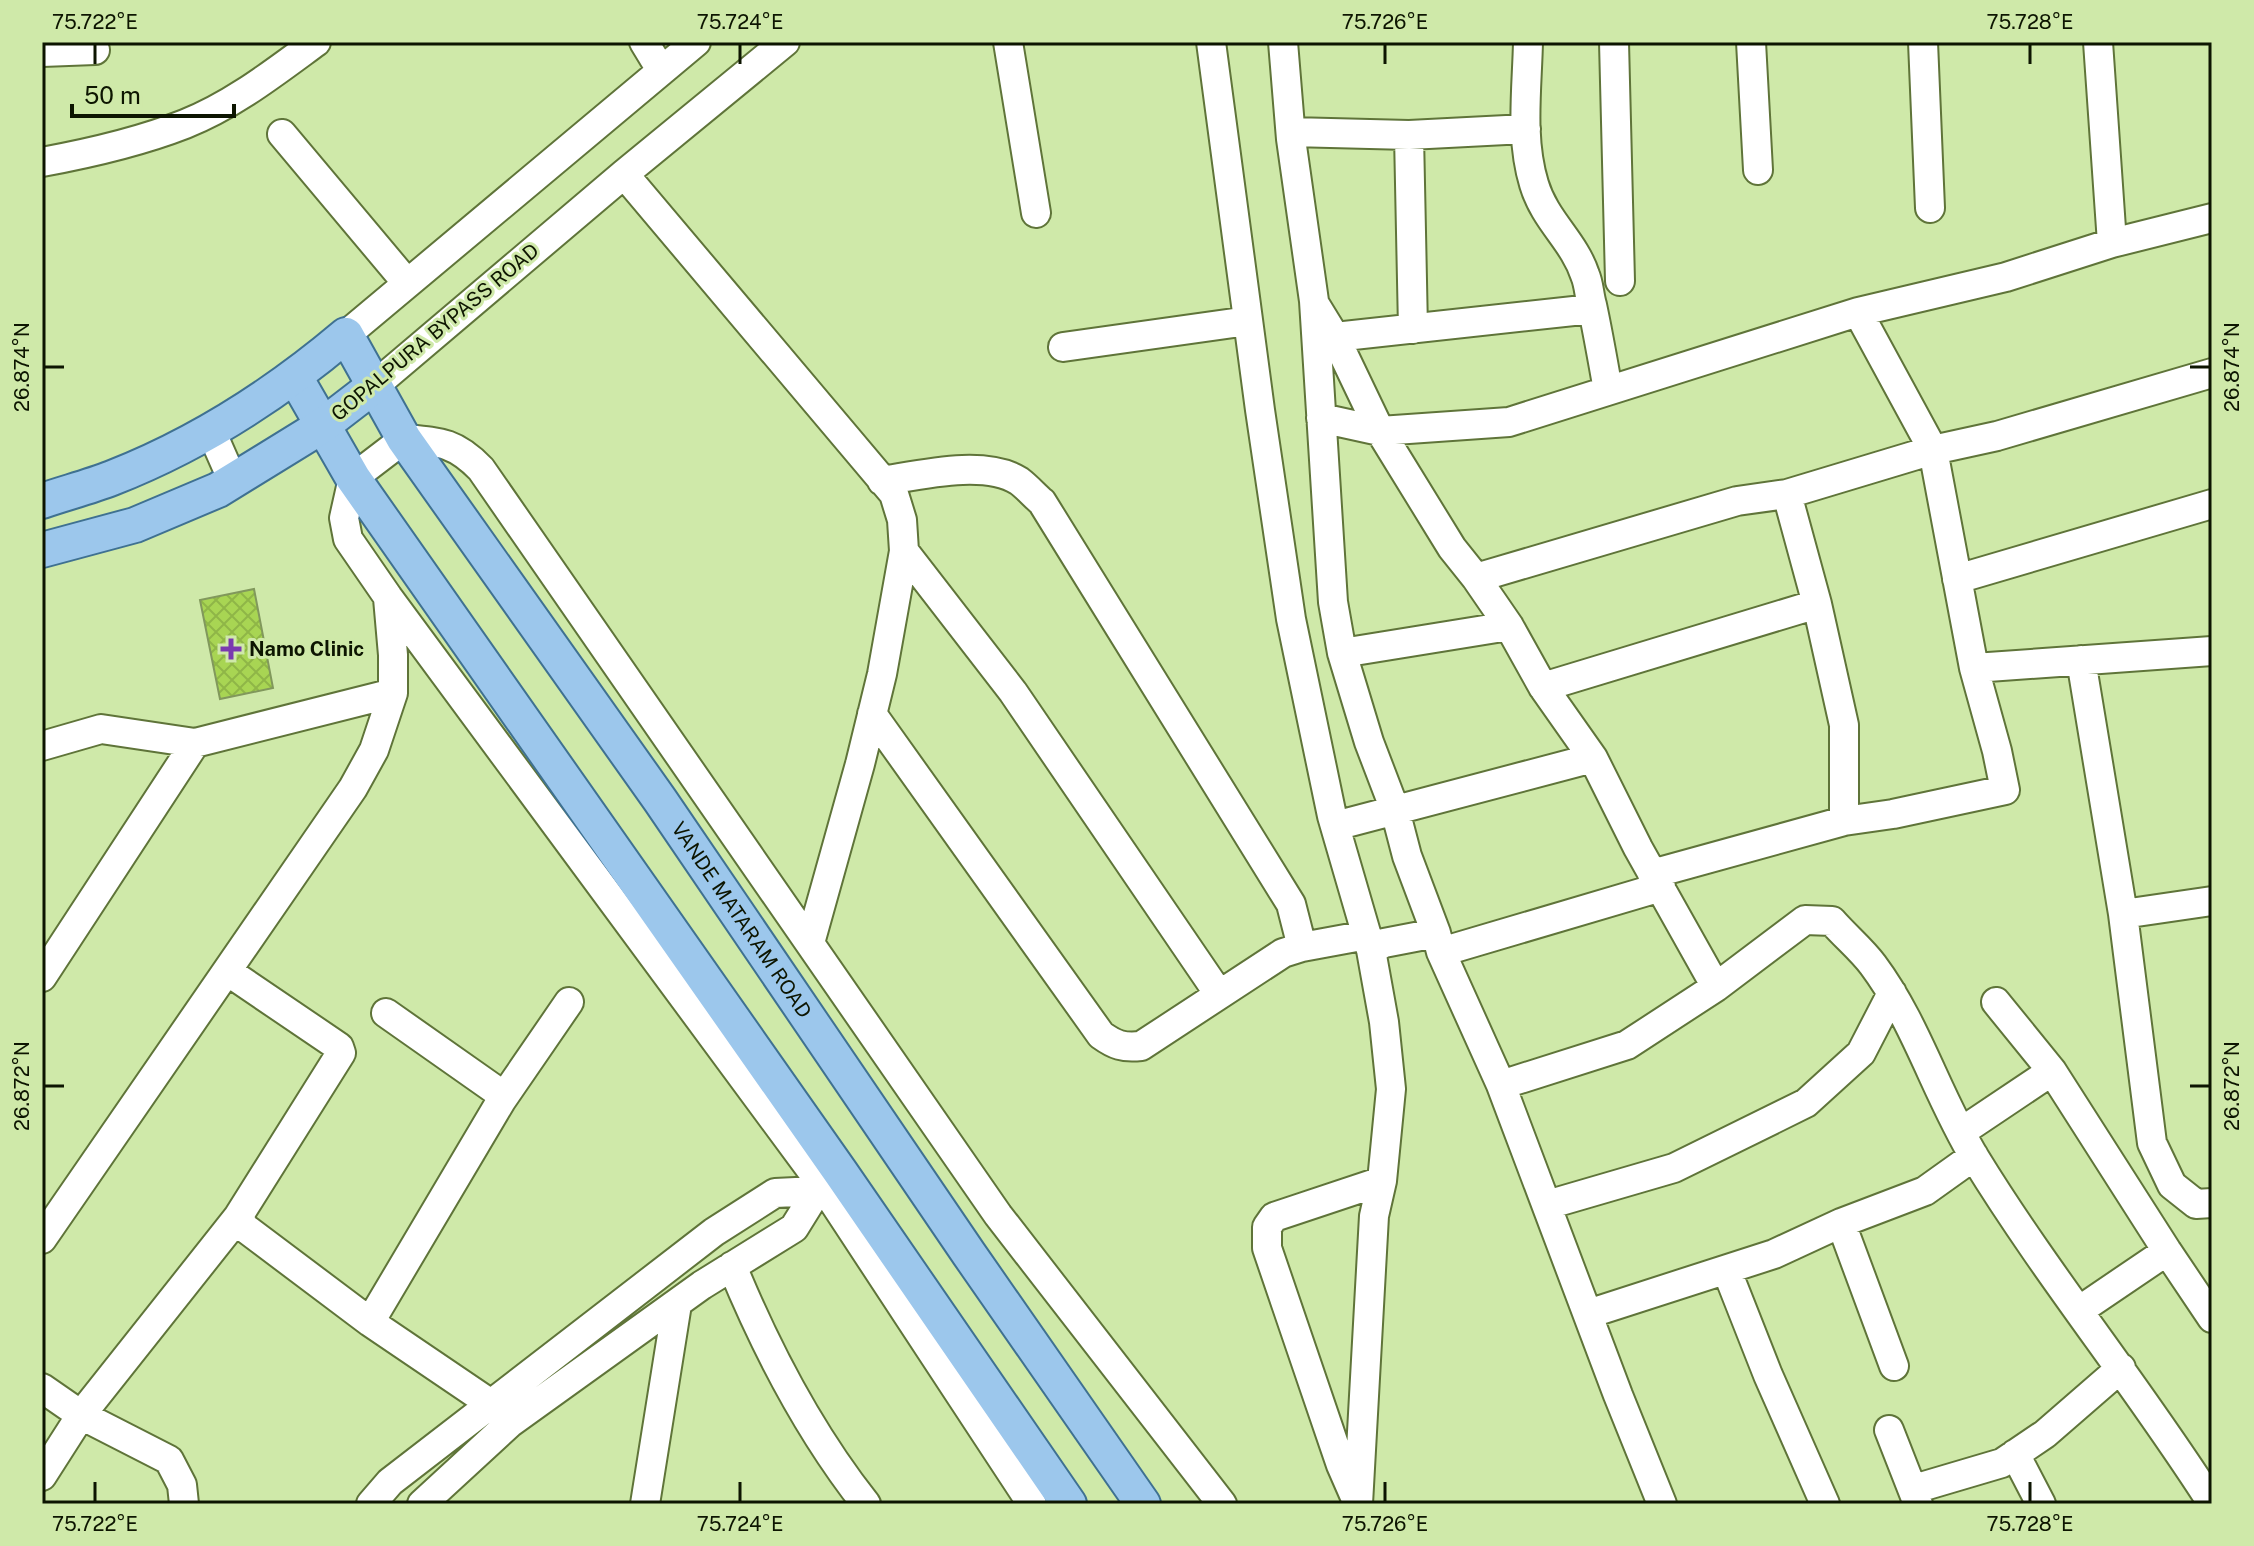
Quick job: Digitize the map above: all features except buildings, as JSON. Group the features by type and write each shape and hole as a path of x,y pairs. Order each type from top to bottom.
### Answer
{"main road":[{"name":"VANDE MATARAM ROAD","path":"346,335 404,439 660,800 1143,1504"},
{"path":"42,501 111,478 234,419 295,377 346,335"},
{"path":"295,377 353,478 827,1183 1069,1504"},
{"name":"GOPALPURA BYPASS ROAD","path":"42,550 135,525 218,490 322,426 374,386"}],"street":[{"path":"42,162 104,150 187,123 252,89 316,42"},
{"path":"644,42 661,70"},
{"path":"346,335 696,42"},
{"name":"GOPALPURA BYPASS ROAD","path":"374,386 785,42"},
{"path":"1008,42 1036,213"},
{"path":"1211,42 1291,619 1335,826 1369,942 1384,1022 1391,1089 1382,1181 1374,1216 1358,1504"},
{"path":"1283,42 1291,132 1314,301 1333,602 1342,653 1369,742 1395,810 1407,856 1438,942 1501,1085 1662,1504"},
{"path":"1528,42 1528,158 1544,210 1576,255 1586,275 1608,390"},
{"path":"1614,42 1620,281"},
{"path":"1751,42 1758,170"},
{"path":"1923,42 1930,208"},
{"path":"2098,42 2112,243"},
{"path":"42,52 95,50"},
{"path":"1291,132 1409,135 1526,129"},
{"path":"282,134 407,283"},
{"path":"1409,135 1413,329"},
{"path":"624,174 894,494 902,520 904,551 882,674 810,943"},
{"path":"1321,418 1380,431 1509,422 1858,312 2006,277 2112,243 2212,218"},
{"path":"1314,301 1335,337 1380,431 1452,548 1509,626 1543,687 1593,758 1716,987"},
{"path":"1335,337 1592,309"},
{"path":"872,714 1101,1035 1125,1048 1141,1046 1283,953 1302,947 1369,942 1438,942 1656,880 1844,821 2005,790 1974,668 1933,450 1858,312"},
{"path":"1063,347 1248,321"},
{"path":"1476,578 1737,501 1787,494 2212,373"},
{"path":"211,431 233,481"},
{"path":"1032,1504 827,1183 388,597 348,539 344,518 353,478 404,439 442,442 467,454 481,469 998,1215 1222,1504"},
{"path":"882,481 950,470 993,472 1018,480 1042,502 1291,904 1302,947"},
{"path":"1787,494 1817,604 1844,725 1844,821"},
{"path":"1957,579 2212,504"},
{"path":"904,551 1013,692 1219,994"},
{"path":"42,1239 353,788 374,750 393,693 388,597"},
{"path":"1543,687 1817,604"},
{"path":"1342,653 1509,626"},
{"path":"1974,668 2212,651"},
{"path":"2081,660 2123,914 2152,1143 2172,1185 2196,1204 2212,1203"},
{"path":"42,746 101,729 195,743 393,693"},
{"path":"42,977 195,743"},
{"path":"1335,826 1593,758"},
{"path":"2123,914 2212,901"},
{"path":"1501,1085 1627,1045 1716,987 1805,920 1832,921 1872,963 1892,993 1968,1144 2019,1226 2173,1441 2212,1503"},
{"path":"42,1476 81,1415 238,1217 341,1053 339,1047 227,971"},
{"path":"1547,1205 1674,1168 1806,1103 1861,1053 1892,993"},
{"path":"370,1322 504,1096 569,1002"},
{"path":"1996,1002 2052,1071 2212,1318"},
{"path":"386,1013 504,1096"},
{"path":"1588,1314 1774,1254 1841,1223 1925,1191 1968,1144 2052,1071"},
{"path":"1358,1504 1341,1465 1267,1248 1267,1227 1274,1217 1382,1181"},
{"path":"422,1504 510,1423 732,1266 794,1228 827,1183"},
{"path":"371,1504 390,1482 714,1232 775,1193 827,1183"},
{"path":"238,1217 245,1228 370,1322 491,1404"},
{"path":"1841,1223 1894,1366"},
{"path":"2080,1310 2167,1251"},
{"path":"732,1266 757,1326 786,1383 838,1469 866,1504"},
{"path":"1727,1271 1768,1375 1825,1504"},
{"path":"645,1504 677,1304"},
{"path":"1889,1430 1916,1497 2002,1463 2045,1434 2121,1368"},
{"path":"42,1388 81,1415 169,1460 182,1485 184,1504"},
{"path":"2015,1454 2041,1504"}],"place":[{"name":"Namo Clinic","path":"231,649"}]}
